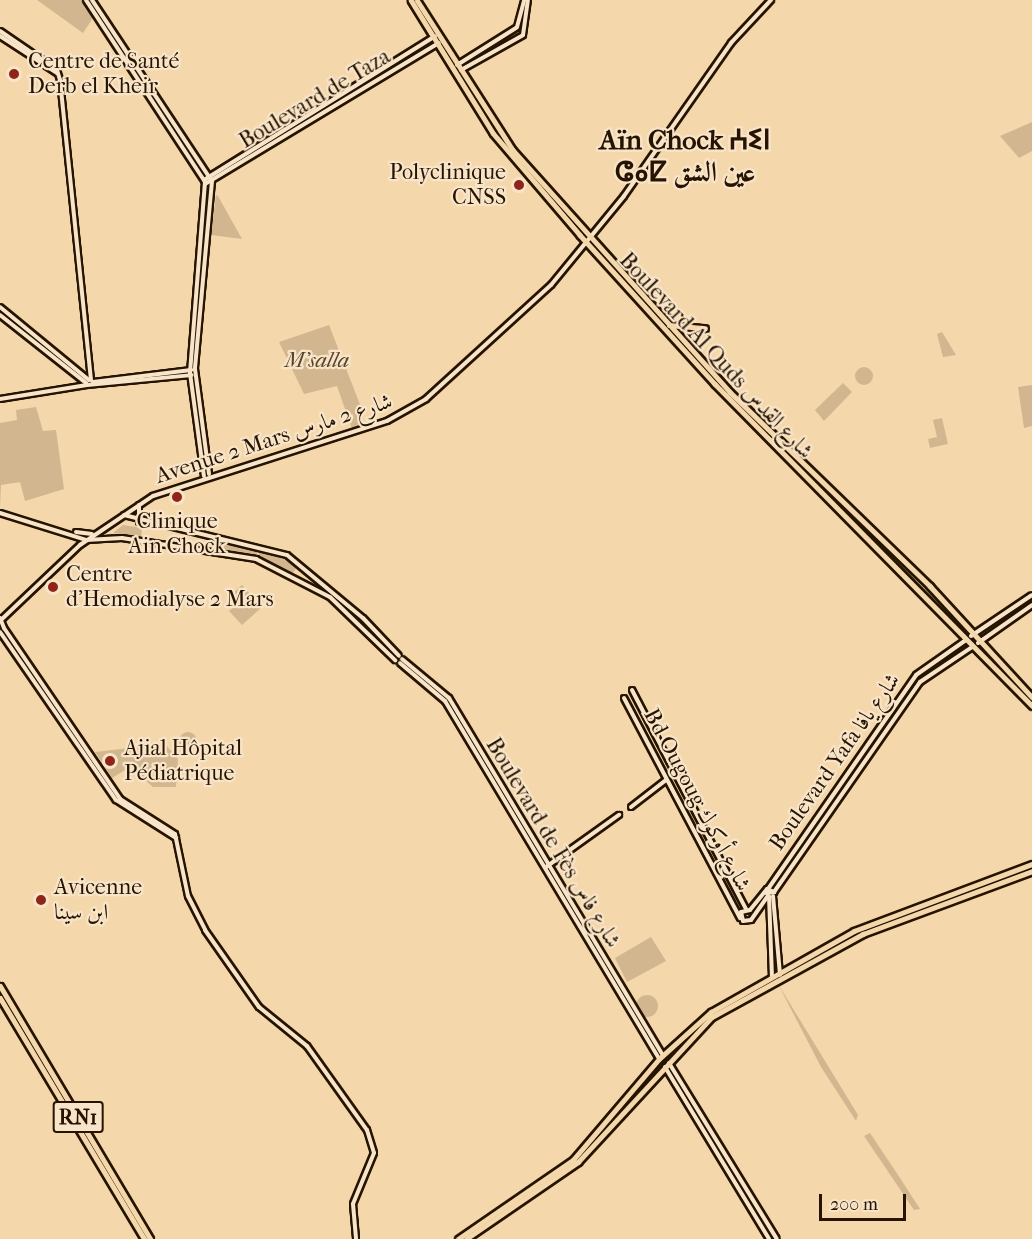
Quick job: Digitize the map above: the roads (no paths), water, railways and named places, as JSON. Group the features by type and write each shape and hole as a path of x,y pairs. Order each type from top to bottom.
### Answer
{"highway":[{"name":"RN1","path":"0,986 150,1239"},
{"name":"RN1","path":"0,998 144,1239"}],"main road":[{"name":"Boulevard Al Quds شارع القدس","path":"411,0 436,44 456,69"},
{"name":"Boulevard Al Quds شارع القدس","path":"417,0 500,143 730,393 930,586 971,636 1032,697"},
{"name":"Boulevard Al Quds شارع القدس","path":"588,239 715,384 1032,706"},
{"path":"669,325 705,328"},
{"path":"458,1239 573,1160 664,1061 702,1024 773,979 873,922 1032,864"},
{"path":"780,975 876,928 1032,871"},
{"path":"466,1239 579,1162 664,1061"}],"street":[{"path":"86,0 211,180 192,372"},
{"path":"92,0 189,150 205,182 192,372 207,475"},
{"path":"518,36 517,27 526,0"},
{"path":"456,69 518,36 524,28 526,0"},
{"name":"Avenue 2 Mars شارع 2 مارس","path":"1,618 93,534 140,504 207,475 410,410 540,296 588,239 731,43 771,0"},
{"path":"456,69 517,27 524,28"},
{"path":"0,30 58,73 90,383"},
{"name":"Boulevard de Taza","path":"211,180 438,34"},
{"path":"0,36 58,73"},
{"name":"Boulevard de Taza","path":"205,182 442,41"},
{"path":"0,307 90,383"},
{"path":"0,315 90,383"},
{"path":"0,399 90,383 192,372"},
{"path":"138,522 140,504"},
{"path":"0,513 72,532 93,534"},
{"name":"Boulevard de Fès شارع فاس","path":"124,515 138,522 260,545 287,555 363,618 400,659 445,701 664,1061 777,1239"},
{"path":"72,532 86,540 122,538 270,564 339,604 395,660 400,659"},
{"path":"971,636 1032,595"},
{"path":"978,643 1032,605"},
{"path":"1,618 1,631 118,796 176,838 188,896 205,930 259,1008 311,1052 371,1136 372,1165 354,1204 356,1239"},
{"name":"Boulevard Yafa شارع يافا","path":"750,911 769,894 916,675 966,640"},
{"name":"Boulevard Yafa شارع يافا","path":"750,911 758,908 769,894 920,682 972,647"},
{"name":"Boulevard de Fès شارع فاس","path":"400,659 448,698 546,867 769,1239"},
{"name":"Bd Ougoug شارع أوكوك","path":"632,690 750,911"},
{"name":"Bd Ougoug شارع أوكوك","path":"624,698 740,918"},
{"path":"631,807 666,780"},
{"path":"546,867 619,815"},
{"path":"769,894 773,979"},
{"path":"769,894 780,975"},
{"path":"758,908 770,915"},
{"path":"750,911 747,922 740,918 750,911"}],"place":[{"name":"Centre de Santé Derb el Kheir","path":"14,74"},
{"name":"Polyclinique CNSS","path":"519,185"},
{"name":"Clinique Ain Chock","path":"177,497"},
{"name":"Centre d'Hemodialyse 2 Mars","path":"53,587"},
{"name":"Ajial Hôpital Pédiatrique","path":"110,761"},
{"name":"Avicenne ابن سينا","path":"41,900"}],"district":[{"name":"Aïn Chock ⵄⵉⵏ ⵛⴰⵇ عين الشق","path":"685,156"}],"park label":[{"name":"M'salla","path":"317,361"}]}
